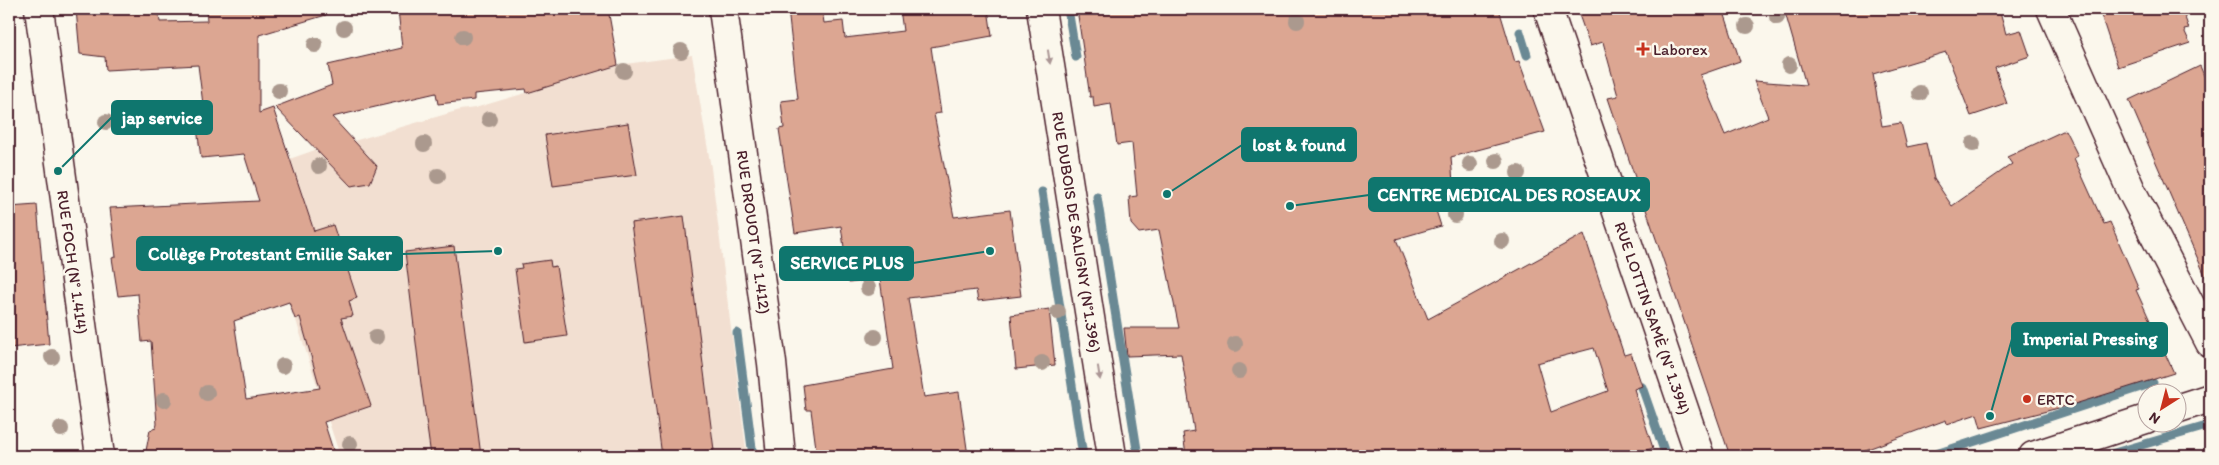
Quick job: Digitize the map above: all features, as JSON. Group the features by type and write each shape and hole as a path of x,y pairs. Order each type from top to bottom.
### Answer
{"street":[{"name":"RUE FOCH (N° 1.414)","path":"38,9 100,456"},
{"name":"RUE DROUOT (N° 1.412)","path":"723,9 770,353 782,456"},
{"name":"RUE DUBOIS DE SALIGNY (N°1.396)","path":"1042,9 1112,456"},
{"name":"RUE LOTTIN SAMÈ (N° 1.394)","path":"1548,9 1700,456"},
{"path":"2051,9 2131,190 2210,343"},
{"path":"2186,406 2210,398"},
{"path":"2034,456 2136,422"}],"shaded area":[{"path":"692,55 711,168 746,449 690,456 340,456 299,330 253,172 315,150 316,152 460,110 475,108 618,65"}],"building":[{"path":"76,9 158,9 160,22 207,21 206,9 325,9 326,15 259,35 259,113 273,108 314,231 333,225 357,298 349,301 353,316 341,318 371,406 324,422 335,456 145,456 150,430 156,428 157,424 151,341 142,342 138,294 118,296 112,258 116,257 110,208 259,201 244,154 201,158 195,113 204,112 198,65 106,70 105,57 80,54","holes":["289,302 295,319 300,317 320,388 246,399 234,321"]},
{"path":"398,9 608,9 618,65 527,93 526,89 474,94 474,100 438,104 436,93 332,117 377,166 370,183 351,186 275,107 332,85 328,65 402,48"},
{"path":"788,9 822,9 824,23 843,21 845,38 903,31 900,9 988,9 992,36 931,47 941,113 934,114 954,217 1010,210 1021,296 978,301 976,290 908,298 924,397 959,392 968,456 817,456 811,410 806,410 803,385 893,369 880,279 849,283 841,226 795,233 779,129 784,128 781,101 798,99"},
{"path":"1077,9 1499,9 1515,62 1519,61 1545,132 1451,157 1453,183 1431,195 1441,226 1396,239 1428,319 1584,234 1624,355 1631,353 1642,386 1634,389 1653,448 1627,456 1186,456 1183,433 1194,431 1181,354 1127,356 1124,328 1179,328 1159,230 1139,233 1131,224 1129,197 1137,196 1132,143 1117,145 1111,104 1094,107 1093,97 1090,97","holes":["1594,348 1608,391 1551,412 1537,363"]},
{"path":"1577,9 1723,9 1740,61 1700,75 1725,135 1768,117 1754,81 1806,85 1784,9 1999,9 2006,34 2021,30 2030,56 1995,68 2007,104 1971,116 1946,52 1873,74 1882,126 1901,123 1907,147 1926,143 1934,179 1952,206 2012,164 2007,157 2065,130 2078,156 2074,158 2104,224 2110,222 2139,289 2136,290 2174,373 2145,382 2136,382 2136,385 2078,403 1981,428 1977,414 1947,424 1946,420 1849,456 1730,456 1608,98 1618,96 1603,42 1590,46"},
{"path":"2099,9 2182,9 2189,29 2184,30 2190,43 2118,67"},
{"path":"2200,66 2210,90 2210,287 2129,100"},
{"path":"628,123 637,175 553,186 545,135"},
{"path":"37,205 49,344 9,348 9,207"},
{"path":"684,216 714,450 662,456 631,223"},
{"path":"454,246 481,456 431,456 421,384 405,252"},
{"path":"550,260 551,267 556,266 567,336 525,342 515,269 522,268 521,264"},
{"path":"1049,309 1055,365 1016,369 1011,315"}],"waterway":[{"path":"1068,9 1076,57"},
{"path":"1520,32 1527,55"},
{"path":"1042,192 1083,456"},
{"path":"1097,197 1138,456"},
{"path":"737,333 753,456"},
{"path":"1642,387 1666,456"},
{"path":"1930,456 2136,389"},
{"path":"2104,456 2210,425"}],"place":[{"name":"Laborex","path":"1643,49"},
{"name":"jap service","path":"58,171"},
{"name":"lost & found","path":"1167,194"},
{"name":"CENTRE MEDICAL DES ROSEAUX","path":"1290,206"},
{"name":"Collège Protestant Emilie Saker","path":"498,251"},
{"name":"SERVICE PLUS","path":"990,251"},
{"name":"ERTC","path":"2027,399"},
{"name":"Imperial Pressing","path":"1990,416"}]}
